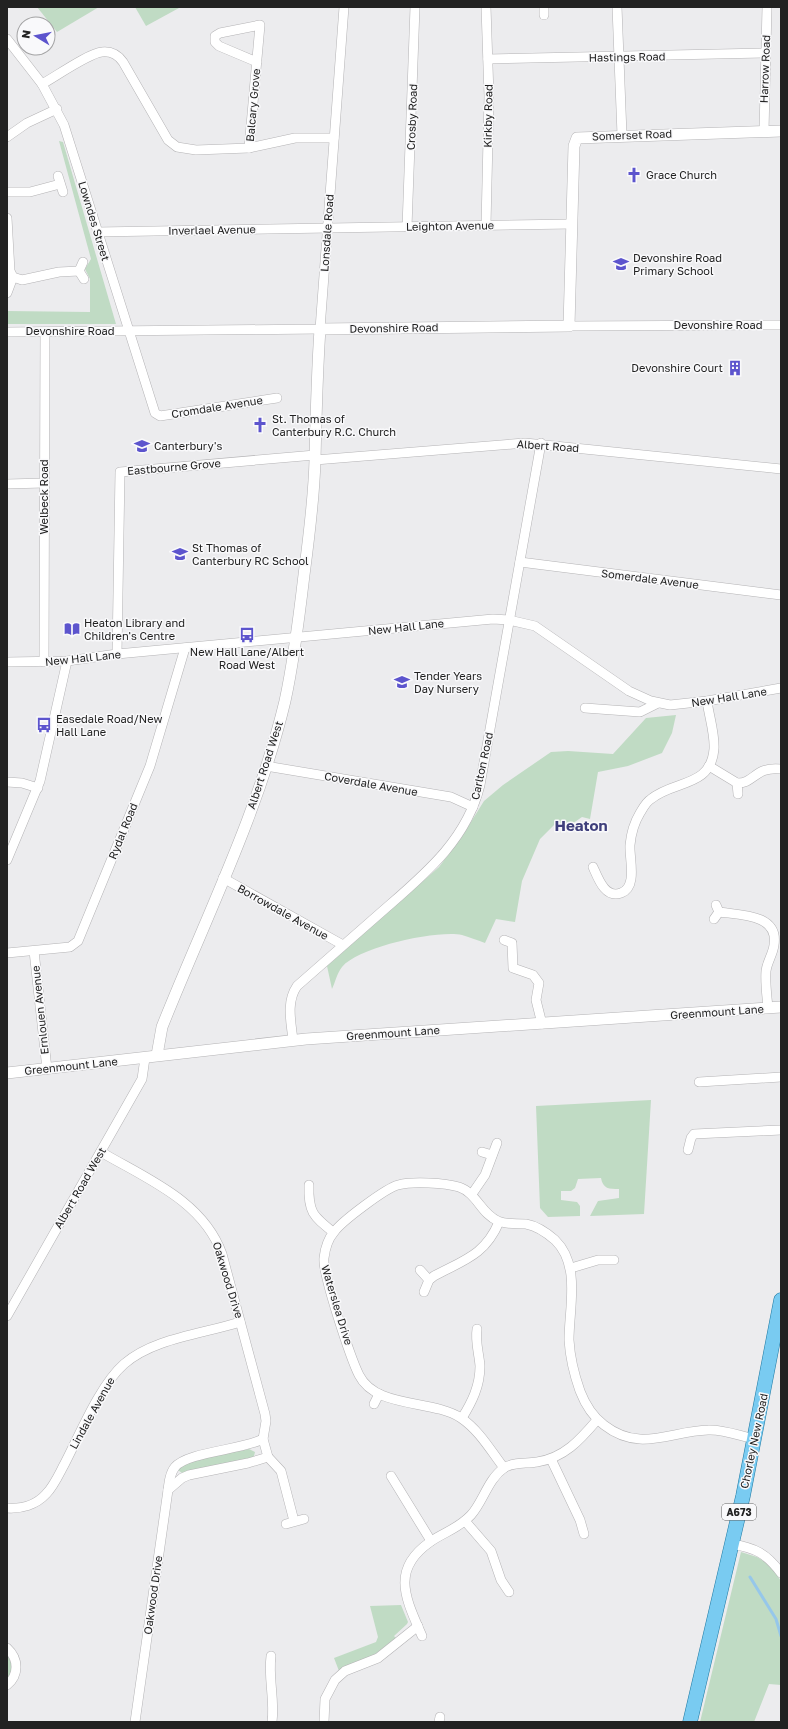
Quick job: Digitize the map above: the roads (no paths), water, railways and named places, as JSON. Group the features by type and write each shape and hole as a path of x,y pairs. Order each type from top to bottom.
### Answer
{"main road":[{"name":"Chorley New Road","path":"690,1722 755,1439 776,1356 781,1300"}],"street":[{"name":"Lonsdale Road","path":"315,457 315,401 344,7"},
{"name":"Crosby Road","path":"407,227 415,7"},
{"name":"Kirkby Road","path":"486,7 489,96 486,225"},
{"path":"617,7 622,135"},
{"name":"Harrow Road","path":"764,131 767,7"},
{"name":"Balcary Grove","path":"249,148 257,62 260,25 220,33 216,36 215,42 219,46 257,62"},
{"name":"Lowndes Street","path":"7,39 42,84 64,125 156,415"},
{"path":"42,84 94,54 109,52 119,57 123,62 172,144 189,150 249,148 295,138 334,138"},
{"name":"Hastings Road","path":"488,59 766,53"},
{"path":"7,137 27,123 56,109"},
{"name":"Somerset Road","path":"569,326 575,140 580,137 622,135 781,131"},
{"path":"7,192 30,192 60,184"},
{"path":"7,218 10,272 13,277 22,280 59,272 79,271"},
{"name":"Leighton Avenue","path":"328,228 572,224"},
{"name":"Inverlael Avenue","path":"97,232 328,228"},
{"path":"79,271 83,262"},
{"path":"79,271 84,279"},
{"path":"7,293 13,277"},
{"name":"Devonshire Road","path":"7,332 781,325"},
{"name":"Welbeck Road","path":"44,662 45,332"},
{"name":"Cromdale Avenue","path":"156,415 277,398"},
{"name":"Albert Road","path":"315,457 515,443 541,443 781,468"},
{"name":"Carlton Road","path":"293,1040 290,1004 294,990 438,861 460,832 473,807 480,785 541,443"},
{"name":"Albert Road West","path":"157,1055 162,1027 249,816 266,766 285,700 297,638 309,540 315,457"},
{"name":"Eastbourne Grove","path":"117,654 120,472 315,457"},
{"path":"7,484 44,483"},
{"name":"Somerdale Avenue","path":"520,562 781,595"},
{"name":"New Hall Lane","path":"7,662 66,661 117,654 488,619 509,620 535,626 629,691 640,697 658,703 679,705 781,688"},
{"name":"Rydal Road","path":"7,953 70,947 78,941 150,766 185,648"},
{"path":"7,860 38,788 66,661"},
{"path":"593,867 603,887 611,893 620,894 628,888 631,878 630,847 632,834 648,795 692,781 701,775 709,766 714,744 707,701"},
{"path":"585,708 640,712 658,703"},
{"name":"Coverdale Avenue","path":"266,766 451,797 473,807"},
{"path":"709,766 737,783 747,781 768,768 781,769"},
{"path":"7,782 22,783 38,788"},
{"path":"737,783 738,794"},
{"name":"Borrowdale Avenue","path":"223,878 343,945"},
{"path":"589,882 598,878"},
{"path":"716,912 760,919 766,922 774,932 774,944 766,971 768,1008"},
{"path":"504,940 512,944 513,968 533,975 539,983 536,1000 542,1024"},
{"name":"Ernlouen Avenue","path":"34,951 46,1069"},
{"name":"Greenmount Lane","path":"7,1073 293,1040 781,1007"},
{"name":"Albert Road West","path":"7,1316 142,1079 145,1058"},
{"path":"699,1082 781,1077"},
{"path":"688,1150 691,1138 694,1134 781,1130"},
{"path":"497,1143 485,1175 472,1194 484,1211 499,1222 525,1224 540,1229 561,1246 571,1268 569,1341 572,1368 584,1400 597,1420 615,1432 635,1439 656,1439 712,1430 755,1439"},
{"name":"Oakwood Drive","path":"101,1152 181,1199 204,1222 219,1246 265,1414 266,1421 263,1439 268,1457 281,1471 290,1522 304,1519"},
{"path":"482,1152 492,1156"},
{"name":"Waterslea Drive","path":"472,1194 459,1187 388,1183 333,1232 325,1251 324,1270 359,1375 366,1386 379,1394 438,1408 462,1418 478,1434 504,1468"},
{"path":"308,1185 304,1199 313,1215 333,1232"},
{"path":"424,1292 429,1280 482,1249 493,1236 499,1222"},
{"path":"571,1268 597,1256 614,1260"},
{"path":"420,1270 429,1280"},
{"name":"Lindale Avenue","path":"7,1508 24,1508 46,1494 56,1479 102,1391 113,1376 134,1356 157,1345 240,1322"},
{"path":"462,1418 475,1396 480,1376 472,1342 477,1329"},
{"path":"374,1404 379,1394"},
{"path":"422,1636 406,1600 404,1579 412,1560 431,1541 448,1533 465,1522 477,1508 497,1474 504,1468 520,1463 551,1459 573,1446 597,1420"},
{"name":"Oakwood Drive","path":"135,1722 168,1490 174,1467 185,1460 239,1448 263,1439"},
{"path":"168,1490 182,1478 189,1475 268,1457"},
{"path":"551,1459 584,1518 584,1534"},
{"path":"391,1476 399,1498 431,1541"},
{"path":"465,1522 491,1551 505,1577 509,1592"},
{"path":"732,1544 754,1549 772,1561 781,1573"},
{"path":"324,1722 325,1699 334,1680 345,1671 378,1658 418,1626"},
{"path":"7,1648 12,1654 16,1665 15,1675 7,1686"},
{"path":"271,1656 269,1673 273,1708 272,1722"}],"waterway":[{"path":"750,1577 776,1619 781,1636"}],"place":[{"name":"Grace Church","path":"634,175"},
{"name":"Devonshire Road Primary School","path":"621,264"},
{"name":"Devonshire Court","path":"735,368"},
{"name":"St. Thomas of Canterbury R.C. Church","path":"260,425"},
{"name":"Canterbury's","path":"142,446"},
{"name":"St Thomas of Canterbury RC School","path":"180,554"},
{"name":"Heaton Library and Children's Centre","path":"72,629"},
{"name":"New Hall Lane/Albert Road West","path":"247,635"},
{"name":"Tender Years Day Nursery","path":"402,682"},
{"name":"Easedale Road/New Hall Lane","path":"44,725"}],"district":[{"name":"Heaton","path":"581,826"}]}
